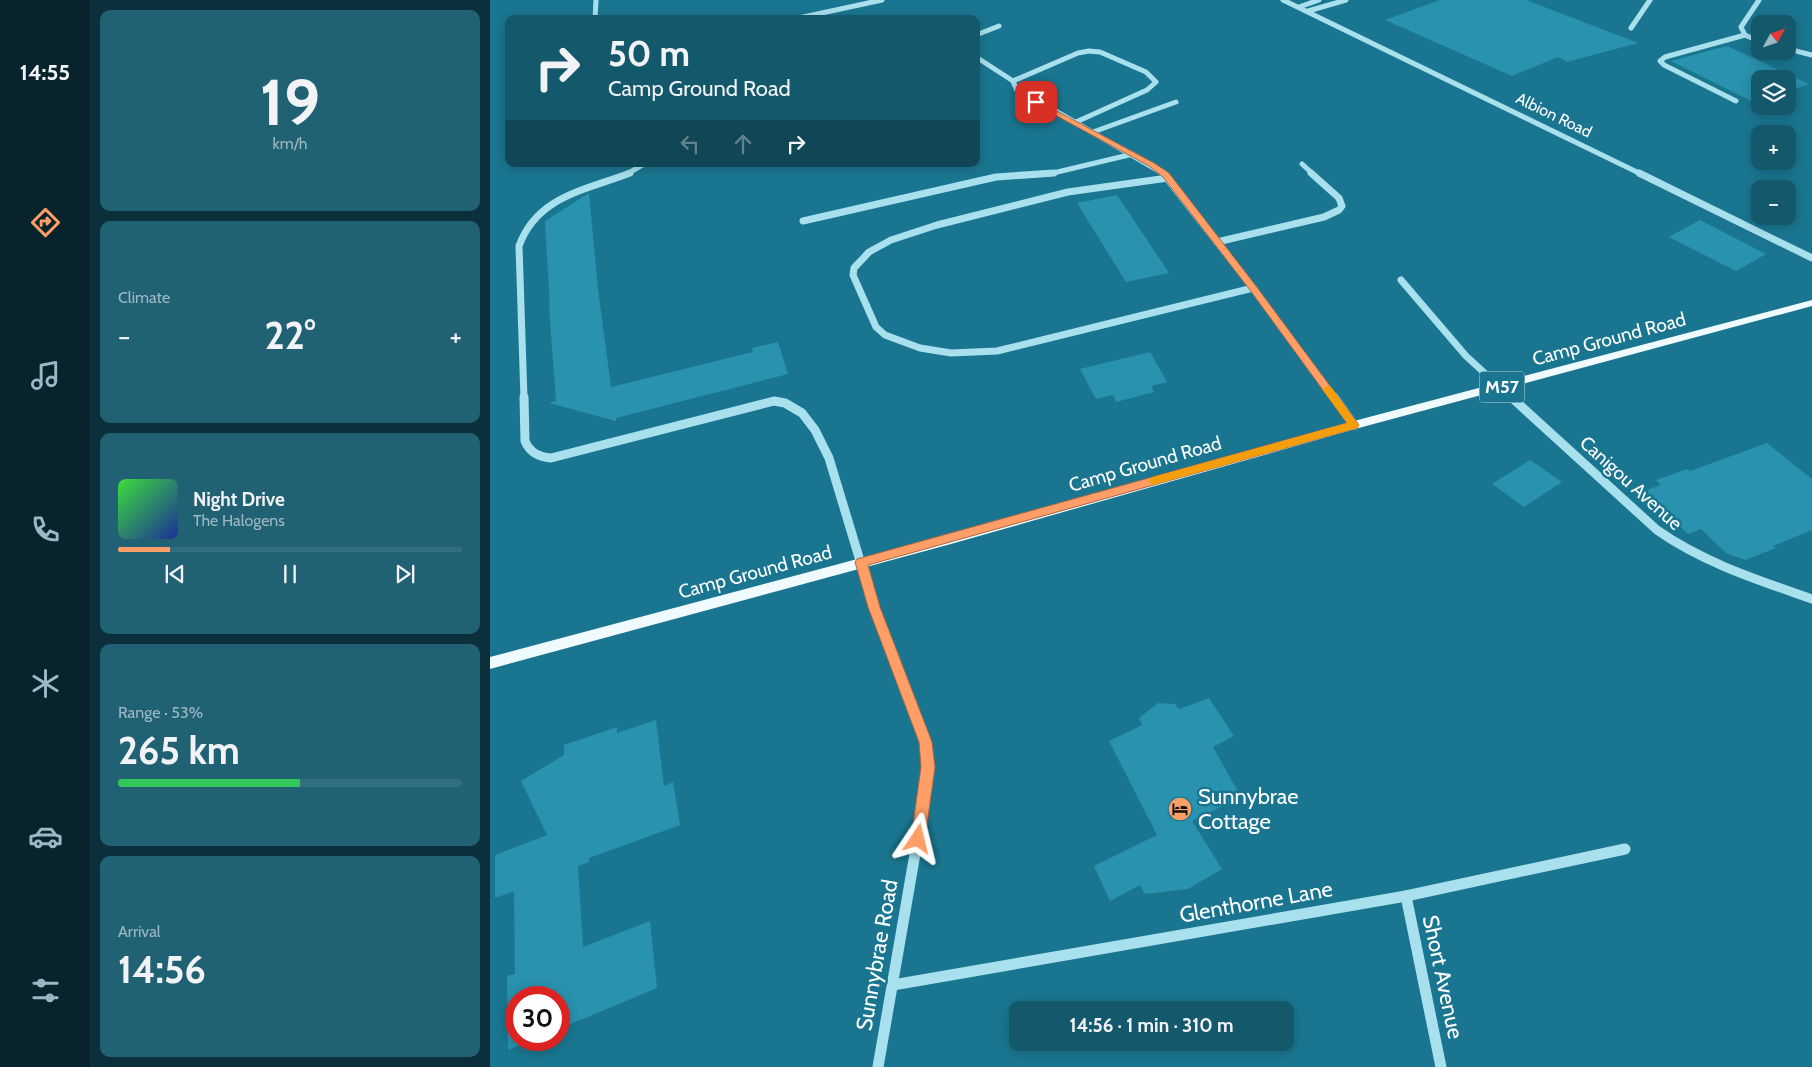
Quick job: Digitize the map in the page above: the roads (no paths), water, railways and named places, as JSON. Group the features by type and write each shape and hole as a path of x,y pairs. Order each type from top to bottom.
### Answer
{"main road":[{"name":"Camp Ground Road","path":"490,664 1354,425 1500,388 1812,303"}],"street":[{"path":"595,15 596,0"},
{"path":"813,15 882,0"},
{"name":"Albion Road","path":"1283,0 1472,90 1812,258"},
{"path":"1299,7 1320,0"},
{"path":"1308,12 1342,0"},
{"path":"1631,28 1650,0"},
{"path":"1751,38 1745,35 1741,27 1759,0"},
{"path":"980,33 999,26"},
{"path":"1736,101 1664,65 1660,61 1665,56 1745,35"},
{"path":"1013,81 1078,53 1089,51 1100,52 1146,72 1156,82 1147,90 1076,122"},
{"path":"1796,51 1812,55"},
{"path":"980,60 1013,81 1020,98 1040,104 1076,122 1160,170 1253,288 1354,425"},
{"path":"1093,132 1176,102"},
{"path":"803,220 987,179 1048,174 1132,154"},
{"path":"1217,242 1324,217 1339,210 1342,206 1339,198 1302,164"},
{"name":"Sunnybrae Road","path":"640,167 551,205 534,217 520,240 524,431 527,448 539,456 557,458 774,401 784,402 793,406 819,436 829,458 874,607 925,742 928,767 924,802 878,1067"},
{"path":"1168,178 1068,192 937,225 891,240 870,252 854,268 853,275 876,327 885,335 920,348 950,353 997,351 1253,288"},
{"path":"1400,280 1466,356 1500,388"},
{"name":"Canigou Avenue","path":"1500,388 1531,414 1656,530 1673,543 1710,563 1812,599"},
{"name":"Glenthorne Lane","path":"893,985 1406,896 1625,849"},
{"name":"Short Avenue","path":"1406,896 1441,1067"}],"place":[{"name":"Sunnybrae Cottage","path":"1180,809"}]}
